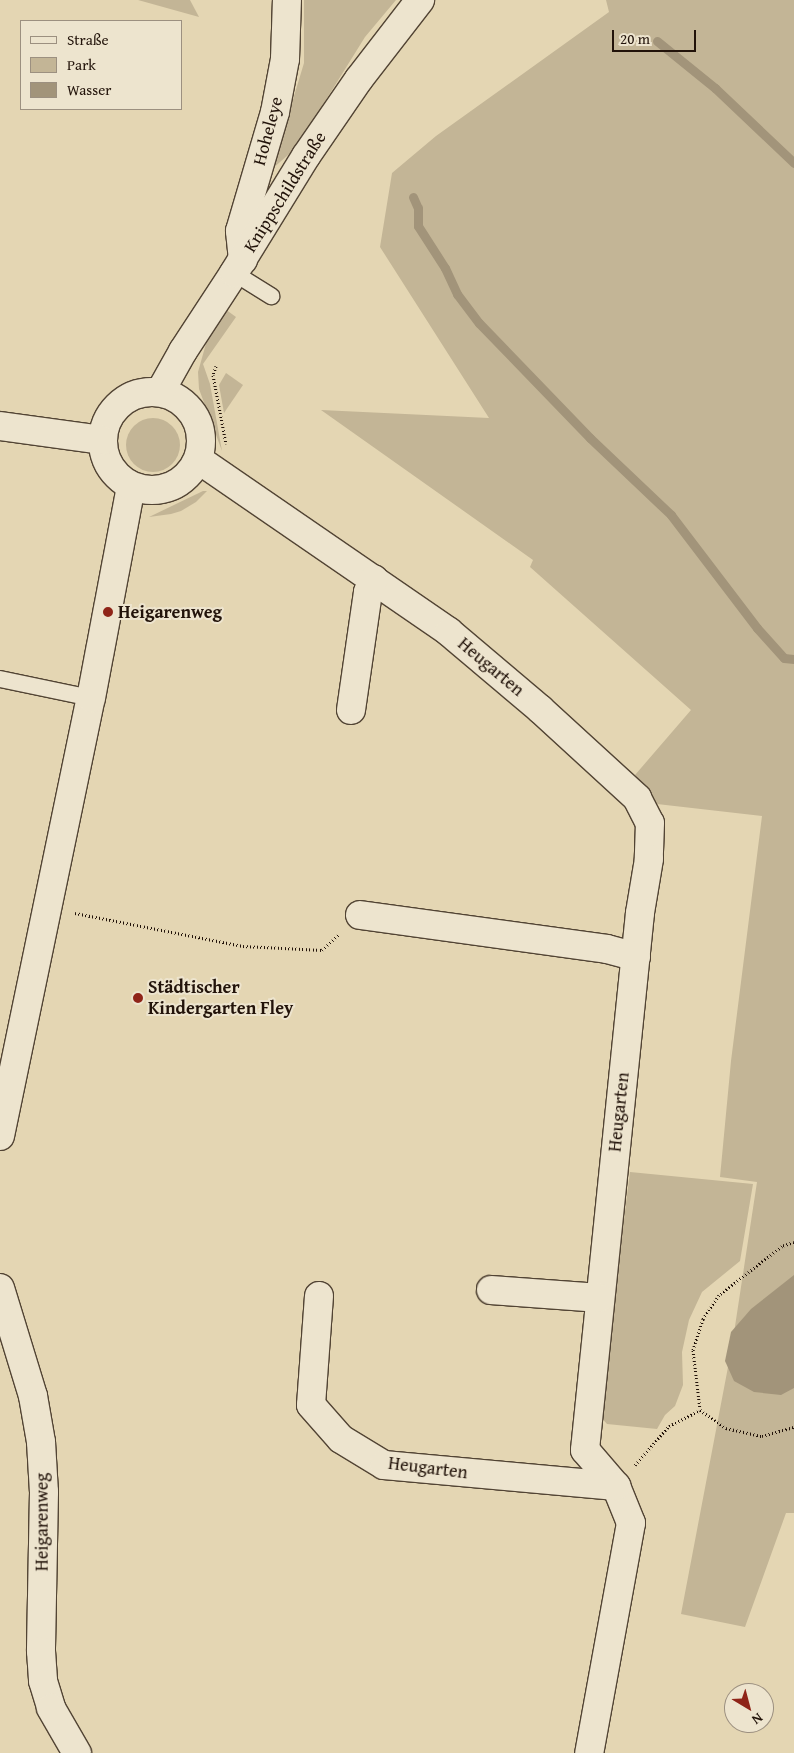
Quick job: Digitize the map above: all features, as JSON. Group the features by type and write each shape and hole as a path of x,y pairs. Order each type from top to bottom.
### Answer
{"street":[{"name":"Hoheleye","path":"238,267 240,231 275,112 285,59 287,0"},
{"name":"Knippschildstraße","path":"160,392 183,351 317,141 359,79 420,0"},
{"path":"160,392 181,400 196,416 210,466 188,476 171,488 151,491 131,487 115,475 105,459 102,440 107,419 120,402 139,393 160,392"},
{"path":"0,426 102,440"},
{"name":"Heugarten","path":"210,466 450,632 484,660 637,798 650,823 649,859 636,957 585,1450 616,1486 631,1523 589,1753"},
{"path":"0,1136 91,698 131,487"},
{"path":"351,710 368,592 374,579"},
{"path":"360,915 607,949 636,957"},
{"name":"Heigarenweg","path":"0,1288 33,1396 41,1442 44,1492 41,1651 43,1681 51,1708 77,1753"},
{"path":"491,1290 600,1298"},
{"name":"Heugarten","path":"319,1296 311,1405 341,1439 384,1465 616,1486"}],"lane":[{"path":"238,267 271,296"},
{"path":"0,679 91,698"}],"path":[{"path":"210,466 228,453 213,375 216,366"},
{"path":"47,908 243,946 322,950 360,915"},
{"path":"794,1242 782,1246 719,1295 703,1319 693,1350 700,1410 726,1428 762,1436 794,1427"},
{"path":"616,1486 669,1426 700,1410"}],"green space":[{"path":"138,0 190,0 199,17"},
{"path":"304,0 396,0 365,37 296,148 272,169 304,63"},
{"path":"606,0 794,0 794,1513 786,1513 745,1627 681,1614 732,1346 757,1182 720,1177 731,1061 762,816 657,804 635,775 691,710 530,567 533,560 321,410 489,418 380,247 392,173 436,136 609,12"},
{"path":"225,309 236,317 203,364 210,384 222,451 199,389 198,372 207,340"},
{"path":"226,373 243,385 224,413 219,385"},
{"path":"148,418 158,418 168,422 176,430 180,445 176,460 168,468 158,472 148,472 138,468 130,460 126,450 126,440 130,430 138,422"},
{"path":"203,491 207,491 196,502 181,511 149,517"},
{"path":"630,1172 753,1184 740,1261 702,1292 689,1320 682,1352 683,1385 675,1406 665,1415 657,1429 607,1424 599,1415"}],"water":[{"path":"794,1275 794,1388 781,1395 754,1392 734,1381 725,1361 731,1332 751,1309"}],"waterway":[{"path":"657,41 715,88 794,163"},
{"path":"413,197 418,208 418,226 445,268 457,294 479,323 590,438 671,515 757,628 784,658 794,659"}],"place":[{"name":"Heigarenweg","path":"108,612"},
{"name":"Städtischer Kindergarten Fley","path":"138,998"}]}
